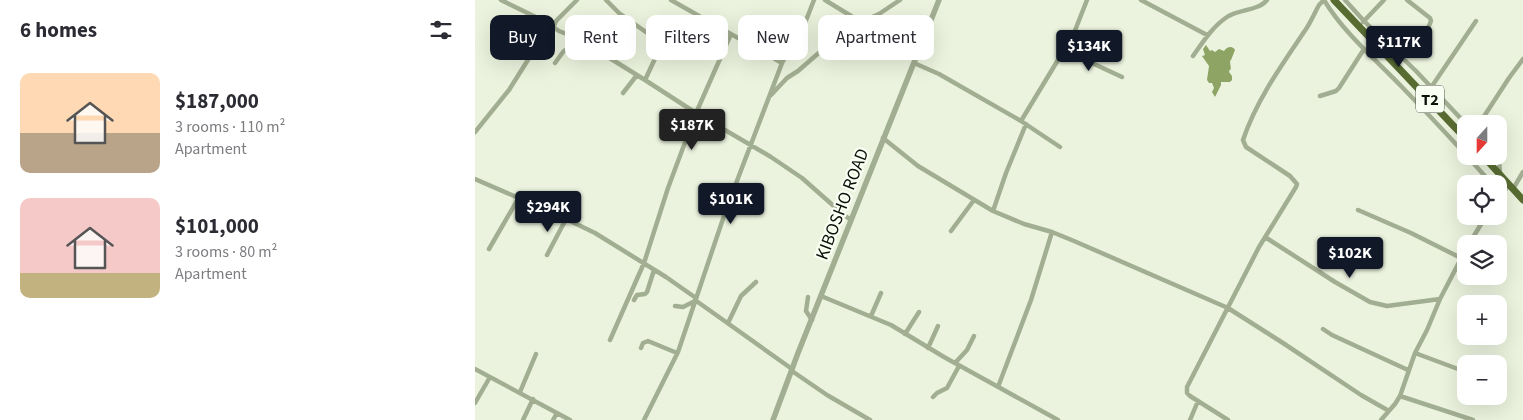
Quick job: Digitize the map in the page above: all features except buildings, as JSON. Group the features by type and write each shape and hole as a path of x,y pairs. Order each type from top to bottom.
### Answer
{"highway":[{"name":"T2","path":"1334,0 1362,24 1457,129"},
{"path":"1492,165 1523,200"}],"street":[{"path":"501,0 532,15"},
{"path":"555,25 561,15 577,0"},
{"path":"606,0 619,13 660,42 660,48 645,80"},
{"path":"671,0 782,63"},
{"path":"644,420 677,353 713,246 782,63 805,22 814,0"},
{"path":"825,0 850,15"},
{"path":"877,15 900,0"},
{"name":"KIBOSHO ROAD","path":"773,420 939,0"},
{"path":"1021,121 1065,50 1087,0"},
{"path":"1141,0 1207,34"},
{"path":"1193,56 1207,34 1228,16 1255,8 1267,0"},
{"path":"1228,420 1187,393 1187,387 1265,237 1297,184 1290,176 1255,154 1243,143 1245,133 1276,73 1297,44 1319,5 1324,0 1346,31 1434,122 1454,140 1460,150 1484,175"},
{"path":"1345,0 1362,24 1432,87 1458,115"},
{"path":"1362,24 1384,0"},
{"path":"1407,0 1430,18 1431,21 1423,40"},
{"path":"1426,95 1476,21"},
{"path":"610,340 644,263 667,188 696,112 731,34"},
{"path":"1319,96 1339,88 1364,49"},
{"path":"555,63 565,50"},
{"path":"1065,50 1122,77"},
{"path":"770,96 787,78 799,71 818,54"},
{"path":"1485,115 1523,59"},
{"path":"475,132 509,90 528,60"},
{"path":"613,60 802,178 851,220"},
{"path":"914,63 939,74 1021,121 1061,147"},
{"path":"623,93 637,75"},
{"path":"993,212 1006,173 1026,124"},
{"path":"883,138 918,166 993,212 1052,232 1228,308 1361,396 1389,411"},
{"path":"1499,165 1500,174"},
{"path":"1507,190 1523,172"},
{"path":"475,179 595,233 644,263 827,395 870,420"},
{"path":"489,249 518,199"},
{"path":"951,231 974,200"},
{"path":"1358,210 1457,256"},
{"path":"547,255 566,219"},
{"path":"998,387 1031,300 1052,232"},
{"path":"1265,237 1370,302 1387,306 1439,299"},
{"path":"1381,420 1401,396 1415,353 1427,330 1439,299 1457,265"},
{"path":"634,300 637,295 647,292 654,270"},
{"path":"728,323 741,296 756,282"},
{"path":"871,316 881,293"},
{"path":"821,296 891,325 928,348 1058,420"},
{"path":"808,298 806,311 812,320"},
{"path":"675,306 683,307 695,300"},
{"path":"905,334 919,312"},
{"path":"928,348 938,326"},
{"path":"1323,329 1408,370"},
{"path":"933,397 947,388 957,364 974,336"},
{"path":"641,348 643,343 651,342 677,353"},
{"path":"1415,353 1457,369"},
{"path":"520,392 536,354"},
{"path":"475,369 571,420"},
{"path":"475,403 489,376"},
{"path":"1401,396 1473,420"},
{"path":"523,420 533,399"},
{"path":"1190,420 1197,401"},
{"path":"553,420 557,413"}],"shaded area":[{"path":"1206,45 1210,51 1215,52 1219,49 1224,51 1229,47 1235,50 1230,61 1231,70 1229,72 1232,80 1230,82 1221,82 1215,97 1212,92 1214,88 1212,83 1209,83 1207,80 1209,66 1202,56 1205,55 1203,49"}]}
